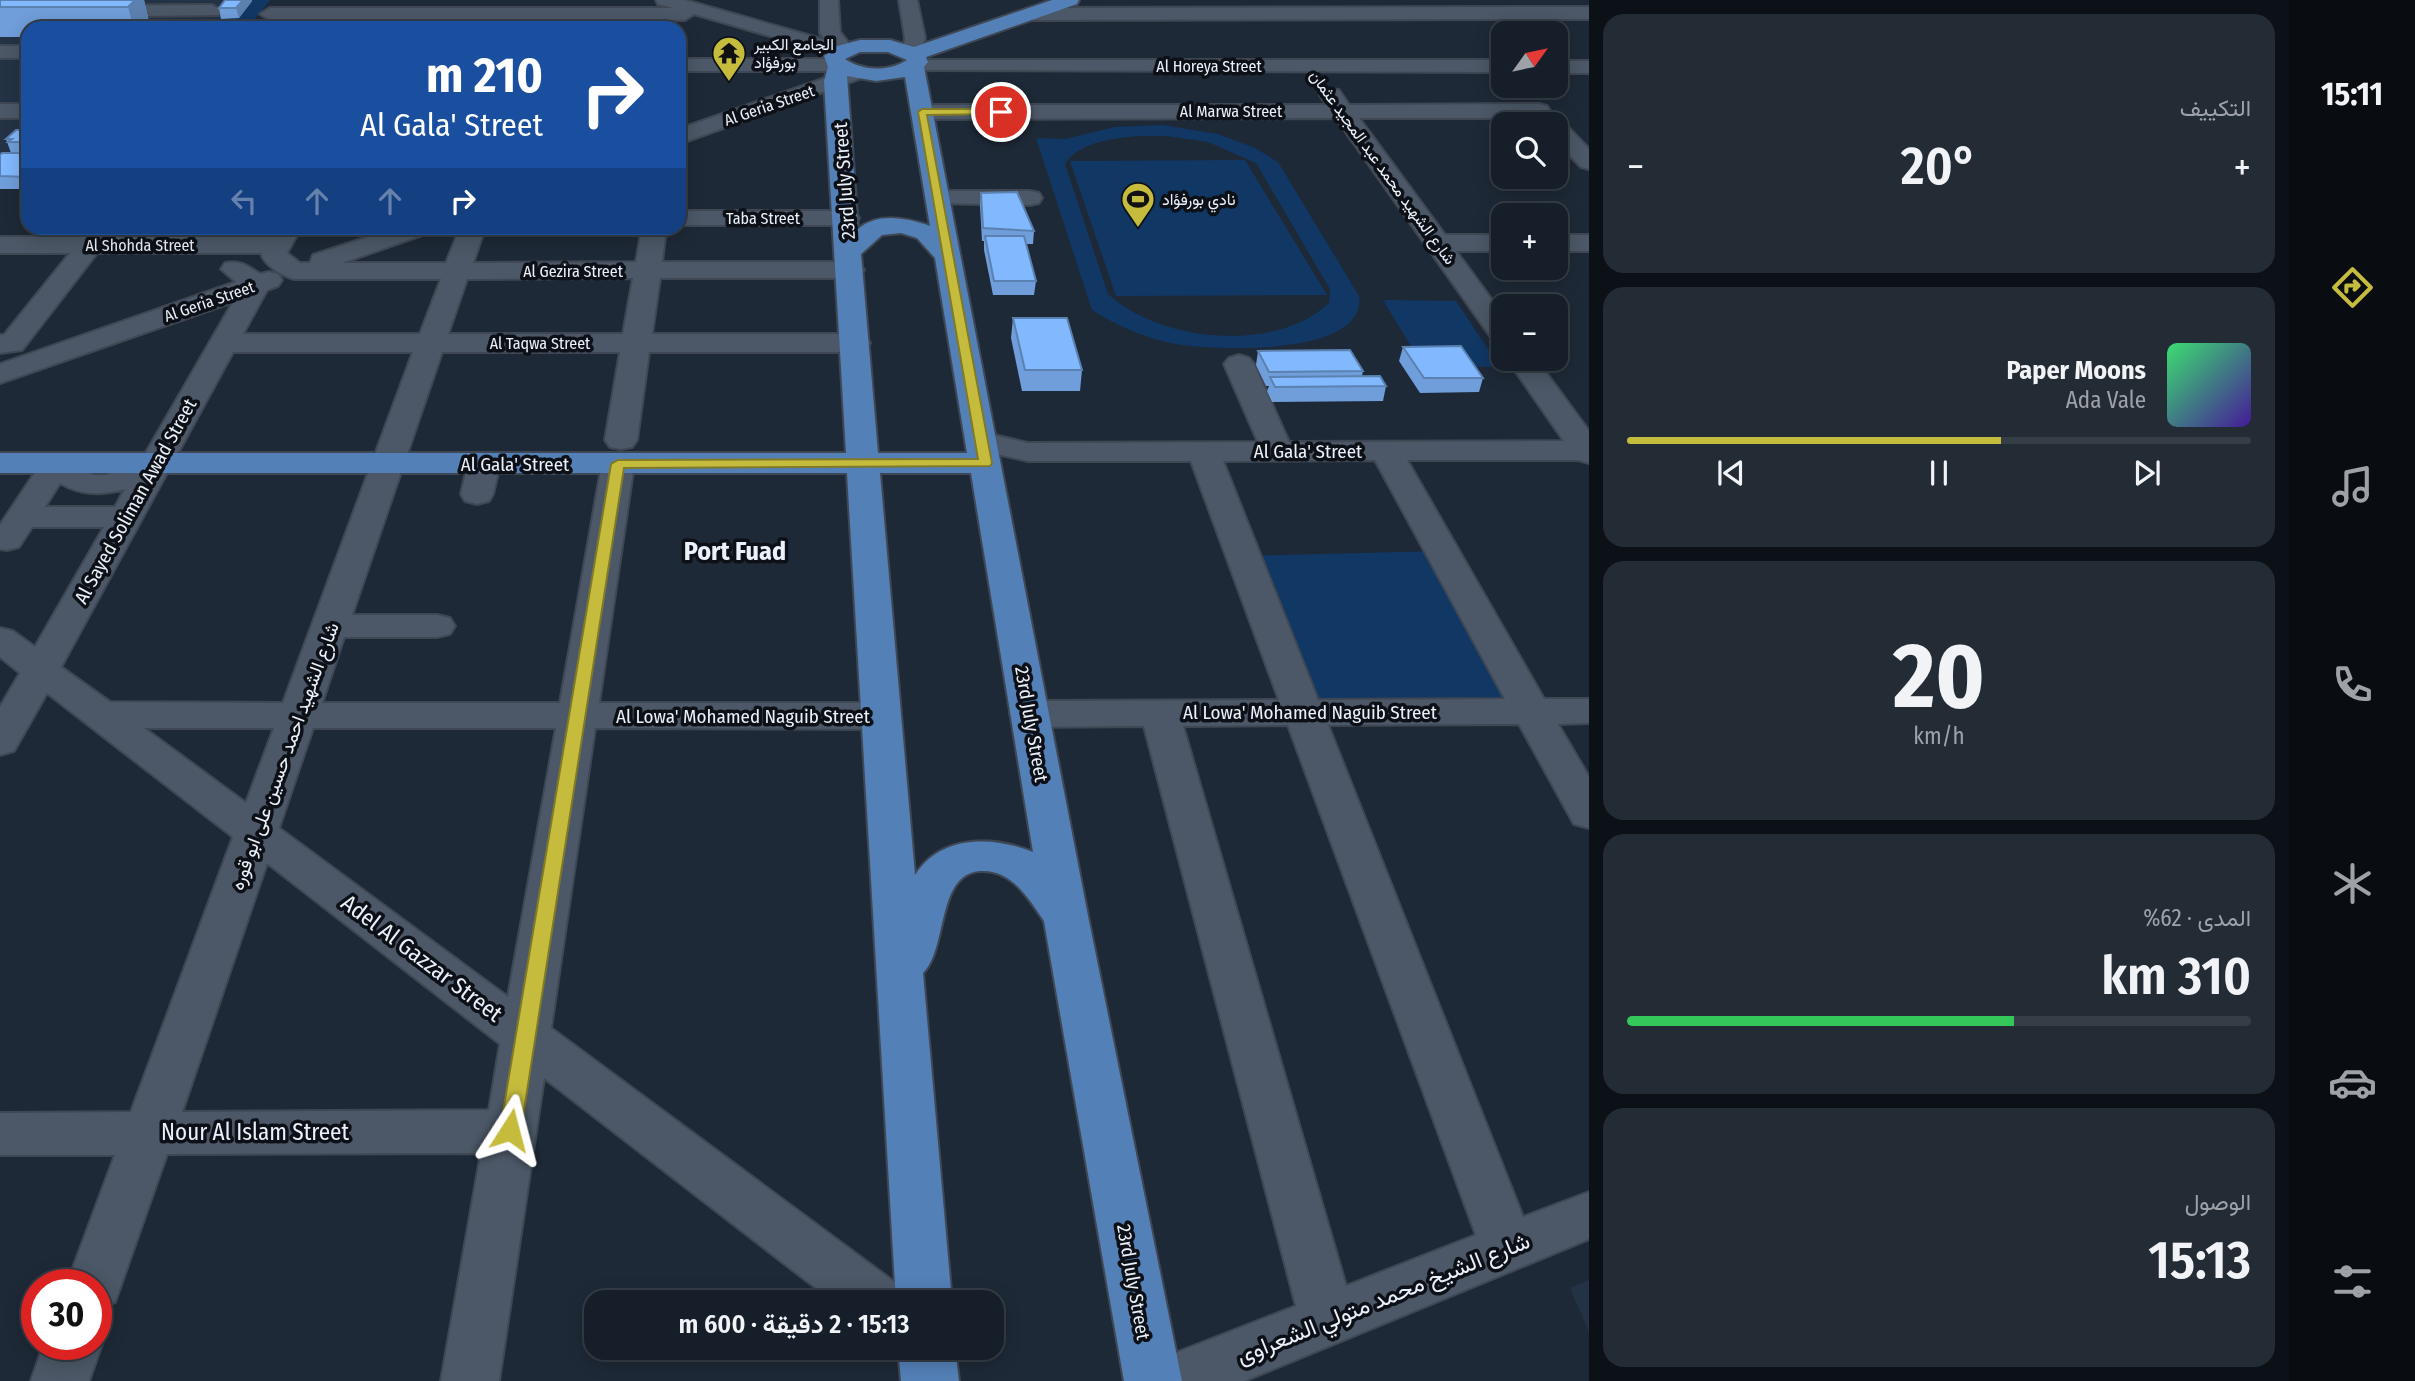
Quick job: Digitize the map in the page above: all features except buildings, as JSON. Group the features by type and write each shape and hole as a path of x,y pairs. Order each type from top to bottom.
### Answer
{"main road":[{"path":"841,68 891,73 911,54 1029,7 1070,0"},
{"path":"841,68 860,46 911,54"},
{"name":"23rd July Street","path":"911,54 1066,916 1153,1381"},
{"name":"23rd July Street","path":"841,68 849,247 880,716 923,1290"},
{"path":"849,247 875,228 903,225 926,233 949,257"},
{"name":"Al Gala' Street","path":"0,438 163,451 983,452"},
{"name":"Al Gala' Street","path":"392,453 480,479 620,452"},
{"path":"0,463 57,463"},
{"path":"902,983 932,883 939,872 950,863 964,857 999,857 1030,871 1066,916"},
{"path":"928,1360 930,1381"}],"street":[{"path":"665,0 677,21"},
{"name":"23rd July Street","path":"829,0 830,33 841,68"},
{"name":"23rd July Street","path":"908,0 911,54"},
{"path":"0,12 166,20 184,11 216,5"},
{"path":"203,21 216,5"},
{"path":"1029,7 1287,34 1437,6 1589,13"},
{"path":"1437,6 1471,42"},
{"path":"270,14 548,14 604,21"},
{"path":"686,32 841,68"},
{"path":"686,32 841,68"},
{"name":"Al Horeya Street","path":"1287,34 1491,63"},
{"name":"Al Horeya Street","path":"911,54 1154,59 1287,34 1471,42 1491,57"},
{"name":"شارع الشهيد محمد عبد المجيد عثمان","path":"1287,34 1491,317"},
{"path":"1568,51 1589,51"},
{"path":"0,52 21,52"},
{"path":"686,65 841,68"},
{"path":"0,67 21,67"},
{"path":"1568,67 1589,67"},
{"name":"Al Geria Street","path":"686,135 759,109 841,68"},
{"name":"Al Geria Street","path":"686,116 841,68"},
{"path":"1527,98 1541,112"},
{"name":"Al Marwa Street","path":"922,112 1343,111 1491,119"},
{"name":"Al Marwa Street","path":"1568,124 1589,126"},
{"path":"1568,140 1589,162"},
{"path":"938,198 1030,198"},
{"name":"Taba Street","path":"686,219 849,247"},
{"name":"Al Geria Street","path":"0,374 246,276 284,250 332,235"},
{"name":"Al Geria Street","path":"284,250 376,235"},
{"name":"شارع الشهيد احمد حسين على ابو قوره","path":"100,1269 470,235"},
{"path":"470,1381 653,235"},
{"path":"4,346 97,236"},
{"name":"Al Shohda Street","path":"0,244 97,236 284,250"},
{"path":"1438,243 1491,243"},
{"path":"1568,243 1589,243"},
{"name":"Al Gezira Street","path":"284,250 457,271 648,271 849,247"},
{"name":"Al Geria Street","path":"4,346 246,276"},
{"name":"Al Sayed Soliman Awad Street","path":"4,727 40,670 224,343 246,276"},
{"name":"Al Taqwa Street","path":"224,343 856,343"},
{"path":"1239,364 1278,451"},
{"path":"1530,371 1588,451"},
{"path":"125,517 14,529 57,463 72,479 94,485 114,482 163,451"},
{"path":"1203,451 1508,1248"},
{"path":"1386,451 1589,814"},
{"name":"Al Gala' Street","path":"983,452 1588,451"},
{"path":"331,626 437,626"},
{"name":"Adel Al Gazzar Street","path":"0,639 861,1290"},
{"name":"Al Lowa' Mohamed Naguib Street","path":"1030,714 1589,711"},
{"path":"1160,713 1328,1320"},
{"name":"Al Lowa' Mohamed Naguib Street","path":"101,715 880,716"},
{"name":"Nour Al Islam Street","path":"0,1134 510,1130"},
{"name":"شارع الشيخ محمد متولي الشعراوى","path":"1176,1381 1589,1215"},
{"path":"60,1381 67,1360"}],"shaded area":[{"path":"0,0 270,0 254,21 21,21 21,189 0,189"},
{"path":"236,0 270,0 254,21 217,21"},
{"path":"1162,125 1218,134 1255,148 1278,162 1359,296 1355,316 1339,330 1314,340 1284,346 1220,348 1175,344 1142,335 1092,310 1036,138 1065,139 1115,127","holes":["1138,136 1166,136 1208,142 1256,163 1330,289 1329,303 1306,319 1279,330 1218,336 1157,323 1130,310 1108,294 1065,164 1079,151 1098,142"]},
{"path":"1245,160 1327,295 1116,296 1070,161"},
{"path":"1383,300 1456,301 1491,354 1491,367 1423,366"},
{"path":"1442,551 1532,712 1303,712 1244,556"},
{"path":"1589,1280 1589,1332 1570,1288"}],"place":[{"name":"الجامع الكبير بورفؤاد","path":"729,83"},
{"name":"نادي بورفؤاد","path":"1138,229"}],"district":[{"name":"Port Fuad","path":"735,551"}],"route":[{"path":"510,1130 618,464 986,463 922,112 1001,112"}]}
